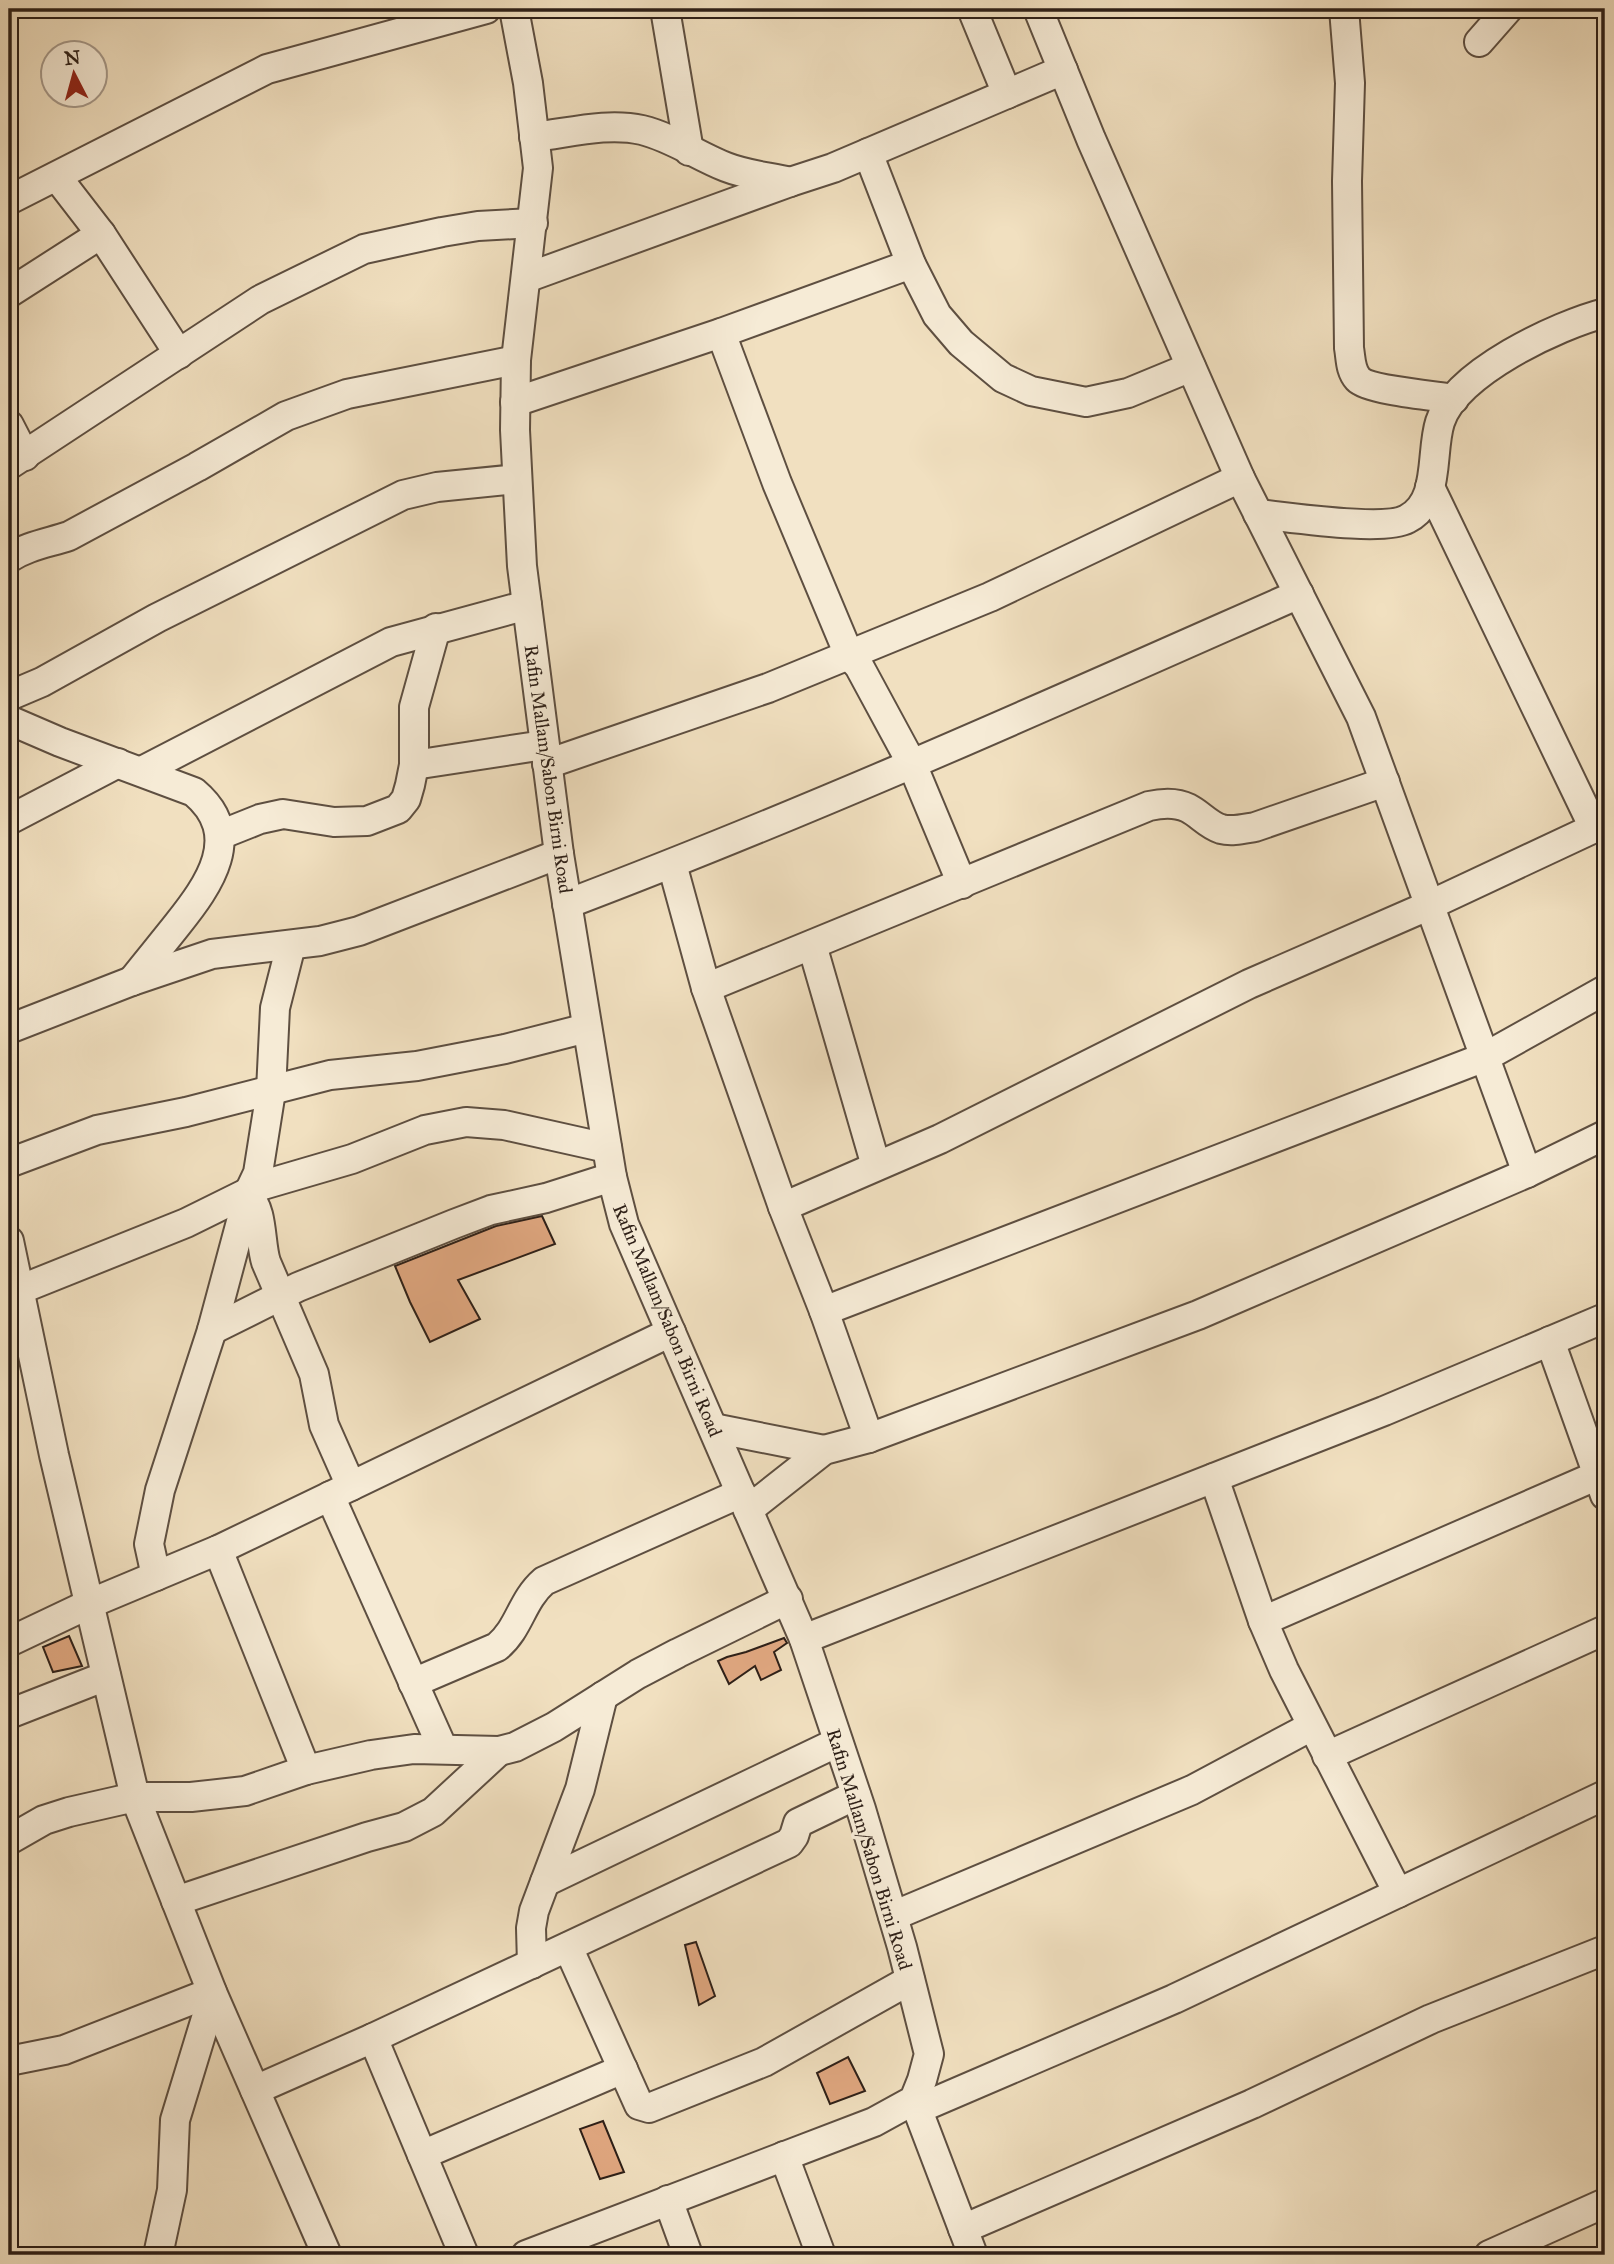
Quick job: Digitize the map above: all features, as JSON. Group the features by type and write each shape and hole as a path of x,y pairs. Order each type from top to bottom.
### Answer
{"street":[{"path":"9,200 267,69 486,9"},
{"name":"Rafin Mallam/Sabon Birni Road","path":"514,9 528,83 538,168 516,360 517,479 522,566 559,854 611,1177 624,1224 804,1639 856,1796 893,1916 929,2054 916,2105"},
{"path":"665,9 688,151"},
{"path":"972,9 1007,94"},
{"path":"1038,9 1091,139 1240,478 1361,717 1527,1173"},
{"path":"1344,9 1350,83 1347,181 1349,348 1352,370 1359,381 1372,386 1454,398"},
{"path":"1479,42 1508,9"},
{"path":"526,278 790,181 833,168 1063,71"},
{"path":"534,137 612,127 641,130 665,138 730,169 790,181"},
{"path":"868,153 911,264 937,315 961,343 1003,378 1031,391 1086,402 1128,393 1191,367"},
{"path":"57,177 101,234 179,355"},
{"path":"9,425 17,460 260,300 365,249 478,226 533,223"},
{"path":"9,293 101,234"},
{"path":"515,402 721,333 911,264"},
{"path":"1258,514 1371,525 1404,521 1420,512 1430,487 1440,421 1454,398 1477,375 1523,346 1605,313"},
{"path":"721,333 777,483 849,655 859,666 912,764 962,884"},
{"path":"9,558 31,547 69,536 286,416 347,394 516,360"},
{"path":"414,765 545,754 768,688 990,597 1240,478"},
{"path":"9,696 42,682 157,618 403,495 437,486 517,479"},
{"path":"783,1207 940,1139 1249,984 1430,905 1600,826 1430,487"},
{"path":"568,904 672,864 912,764 1299,594"},
{"path":"9,820 130,767 391,642 527,605"},
{"path":"220,835 260,819 283,814 334,822 367,821 398,809 407,799 414,765 414,706 436,628"},
{"path":"9,720 194,792 205,802 216,819 220,835 218,860 205,889 132,981"},
{"path":"706,988 1149,806 1165,803 1188,808 1210,825 1235,831 1255,827 1385,782"},
{"path":"9,1029 132,981 212,954 320,941 359,931 559,854"},
{"path":"672,864 706,988 783,1207 824,1311 869,1438"},
{"path":"156,1576 149,1544 160,1490 212,1330 249,1194 258,1172 271,1091 275,1008 291,945"},
{"path":"812,945 876,1166"},
{"path":"824,1311 1485,1057 1605,990"},
{"path":"9,1163 97,1130 186,1112 330,1075 417,1066 505,1049 587,1028"},
{"path":"19,1290 186,1223 285,1178 352,1160 425,1130 466,1122 504,1125 607,1148"},
{"path":"413,1683 497,1647 508,1638 532,1592 544,1581 744,1501 824,1450 869,1438 1198,1315 1527,1173 1605,1135"},
{"path":"212,1330 281,1295 491,1210 545,1198 611,1177"},
{"path":"249,1194 257,1208 262,1249 314,1374 341,1491 413,1683 443,1749"},
{"path":"9,1241 54,1455 135,1797 209,1993 255,2090 327,2255"},
{"path":"804,1639 1384,1411 1605,1318"},
{"path":"9,1642 89,1604 218,1550 671,1332"},
{"path":"1264,1621 1603,1481 1549,1341"},
{"path":"713,1428 824,1450"},
{"path":"1214,1478 1284,1670 1398,1892"},
{"path":"218,1550 306,1770"},
{"path":"9,1840 44,1820 135,1797 191,1797 245,1791 306,1770 371,1755 414,1749 499,1751 527,1742 678,1653 788,1599"},
{"path":"1327,1756 1605,1630"},
{"path":"9,1714 106,1676"},
{"path":"532,1964 531,1928 534,1910 580,1789 603,1696"},
{"path":"893,1916 1192,1790 1312,1726"},
{"path":"545,1882 838,1742"},
{"path":"176,1901 404,1827 433,1812 499,1751"},
{"path":"526,2255 874,2122 1174,1999 1605,1795"},
{"path":"255,2090 373,2038 789,1843 798,1823 856,1796"},
{"path":"568,1947 639,2105 649,2108 776,2056 910,1980"},
{"path":"963,2229 1252,2104 1431,2018 1605,1950"},
{"path":"9,2061 64,2050 209,1993"},
{"path":"158,2255 172,2190 175,2120 207,2015 209,1993"},
{"path":"373,2038 464,2255"},
{"path":"422,2155 623,2069"},
{"path":"916,2105 974,2255"},
{"path":"784,2156 821,2255"},
{"path":"668,2200 688,2255"},
{"path":"1489,2255 1605,2203"}],"building":[{"path":"542,1216 555,1244 458,1280 480,1319 430,1342 395,1266 496,1226"},
{"path":"69,1636 82,1666 53,1672 43,1647"},
{"path":"784,1638 787,1643 774,1652 781,1670 761,1680 755,1666 729,1684 718,1661"},
{"path":"696,1942 715,1996 699,2005 685,1945"},
{"path":"848,2057 865,2091 830,2104 817,2073"},
{"path":"603,2121 624,2172 600,2179 580,2129"}]}
